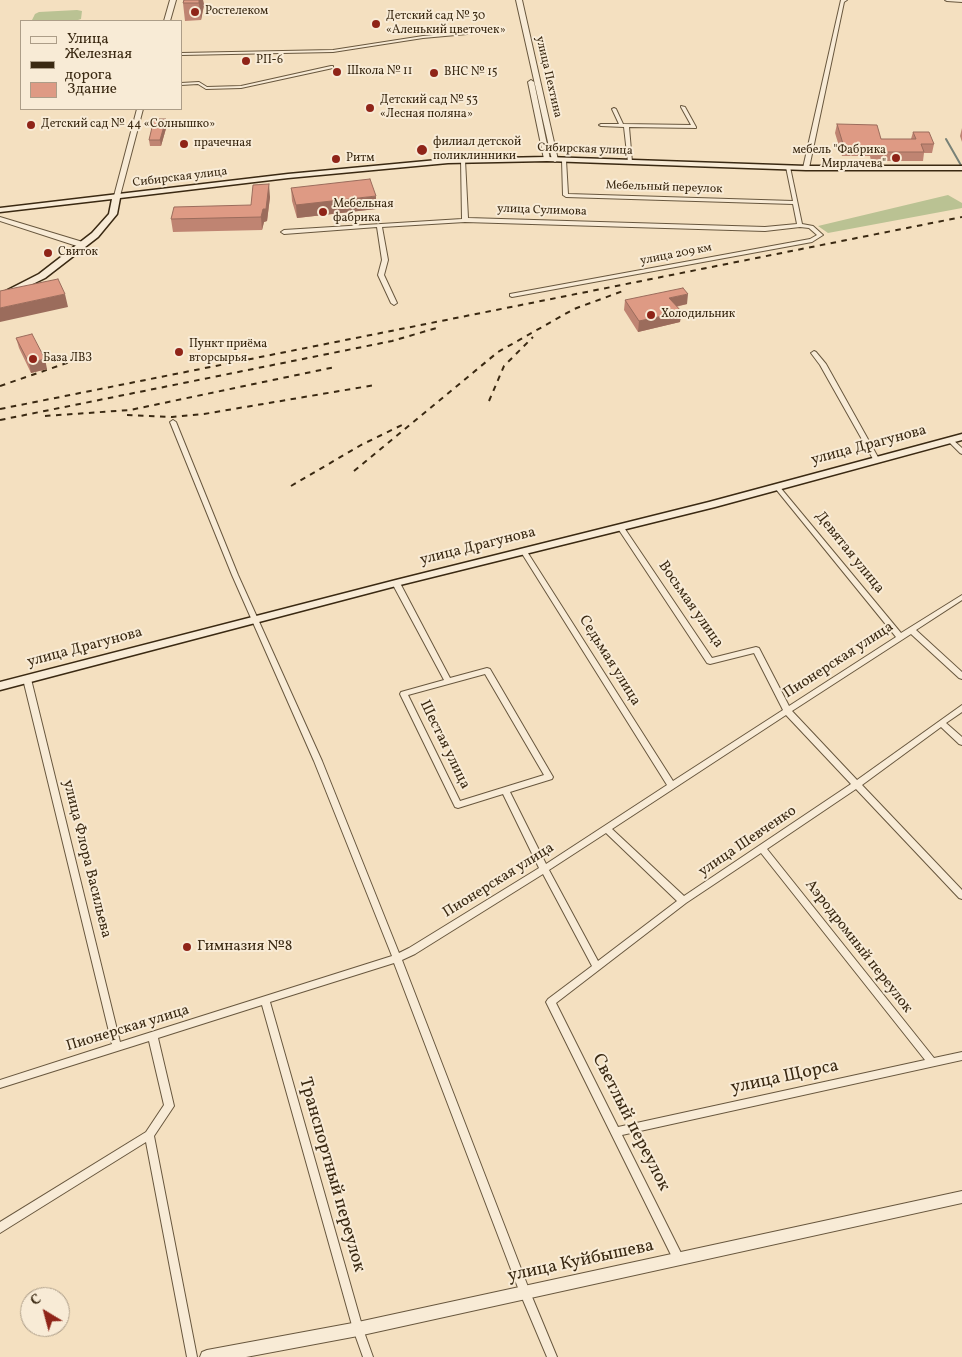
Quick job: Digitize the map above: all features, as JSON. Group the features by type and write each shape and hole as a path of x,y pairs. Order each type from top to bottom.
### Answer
{"main road":[{"name":"Сибирская улица","path":"0,210 302,175 463,160 564,160 806,168 962,168"},
{"path":"0,297 35,280 83,245 109,221 113,214 117,196"},
{"name":"улица Драгунова","path":"0,686 396,583 621,528 962,437"}],"street":[{"path":"167,20 173,0"},
{"name":"улица Пехтина","path":"513,0 551,160"},
{"name":"улица Пехтина","path":"519,0 551,160"},
{"path":"947,0 962,1"},
{"path":"806,168 843,1"},
{"path":"182,54 332,51 465,32"},
{"path":"182,84 199,83 206,88 241,86 331,67"},
{"path":"601,125 694,127 683,106"},
{"path":"614,109 624,126 630,162"},
{"path":"117,196 140,110"},
{"path":"463,160 465,220"},
{"name":"Мебельный переулок","path":"564,160 566,195 796,203"},
{"path":"788,167 800,225"},
{"path":"0,219 83,245"},
{"name":"улица Сулимова","path":"284,232 465,220 764,229 800,225"},
{"name":"улица 209 км","path":"512,295 803,242 820,235 811,227 800,225"},
{"path":"379,226 384,260 381,275 394,303"},
{"path":"814,353 823,364 876,459"},
{"path":"173,422 256,620 318,761 397,958 525,1293 552,1357"},
{"path":"950,440 962,452"},
{"name":"Девятая улица","path":"777,487 900,637"},
{"name":"Восьмая улица","path":"621,528 710,661 756,650 788,712"},
{"name":"Седьмая улица","path":"524,552 671,786"},
{"path":"396,583 448,681"},
{"name":"Пионерская улица","path":"0,1084 397,958 544,869 962,597"},
{"path":"911,630 962,676"},
{"name":"Шестая улица","path":"487,671 549,776 458,805 404,694 448,681 487,671"},
{"name":"улица Флора Васильева","path":"27,678 117,1047"},
{"name":"улица Шевченко","path":"551,1002 683,901 856,785 962,708"},
{"path":"788,712 962,896"},
{"path":"941,723 962,742"},
{"path":"505,790 544,869 597,967"},
{"path":"606,828 683,901"},
{"name":"Аэродромный переулок","path":"763,849 932,1062"},
{"name":"Транспортный переулок","path":"265,1000 358,1329 368,1357"},
{"name":"Светлый переулок","path":"551,1002 679,1260"},
{"path":"0,1228 149,1135 169,1106 153,1036"},
{"name":"улица Щорса","path":"616,1132 962,1056"},
{"path":"149,1135 192,1357"},
{"name":"улица Куйбышева","path":"207,1357 358,1329 962,1197"}],"green space":[{"path":"82,11 81,19 78,20 32,20 35,14 39,12"},
{"path":"948,195 962,203 962,208 828,233 818,226"}],"building":[{"path":"184,0 199,0 199,3 183,3"},
{"path":"154,119 166,119 160,140 149,140"},
{"path":"837,124 877,125 881,139 916,139 913,132 929,132 934,144 921,144 924,152 873,152 871,147 844,147"},
{"path":"370,179 376,196 296,205 291,188"},
{"path":"269,184 266,209 263,209 261,217 171,219 174,207 251,205 253,185"},
{"path":"58,279 65,294 0,308 0,291"},
{"path":"683,288 688,294 669,298 682,312 639,321 625,300"},
{"path":"32,334 45,359 29,363 16,338"}],"waterway":[{"path":"946,139 962,167"}],"railway":[{"path":"0,409 962,217"},
{"path":"354,471 498,352 574,309 623,291"},
{"path":"0,420 392,341 440,327"},
{"path":"489,401 504,366 533,337"},
{"path":"0,386 93,354"},
{"path":"45,416 130,410 335,367"},
{"path":"127,415 172,417 204,414 375,385"},
{"path":"291,486 361,445 402,425"}],"place":[{"name":"Ростелеком","path":"195,12"},
{"name":"Детский сад № 30 «Аленький цветочек»","path":"376,24"},
{"name":"РП-6","path":"246,61"},
{"name":"Школа № 11","path":"337,72"},
{"name":"ВНС № 15","path":"434,73"},
{"name":"Детский сад № 53 «Лесная поляна»","path":"370,108"},
{"name":"Детский сад № 44 «Солнышко»","path":"31,125"},
{"name":"прачечная","path":"184,144"},
{"name":"филиал детской поликлинники","path":"422,150"},
{"name":"мебель \"Фабрика Мирлачева\"","path":"896,158"},
{"name":"Ритм","path":"336,159"},
{"name":"Мебельная фабрика","path":"323,212"},
{"name":"Свиток","path":"48,253"},
{"name":"Холодильник","path":"651,315"},
{"name":"Пункт приёма вторсырья","path":"179,352"},
{"name":"База ЛВЗ","path":"33,359"},
{"name":"Гимназия №8","path":"187,947"}]}
